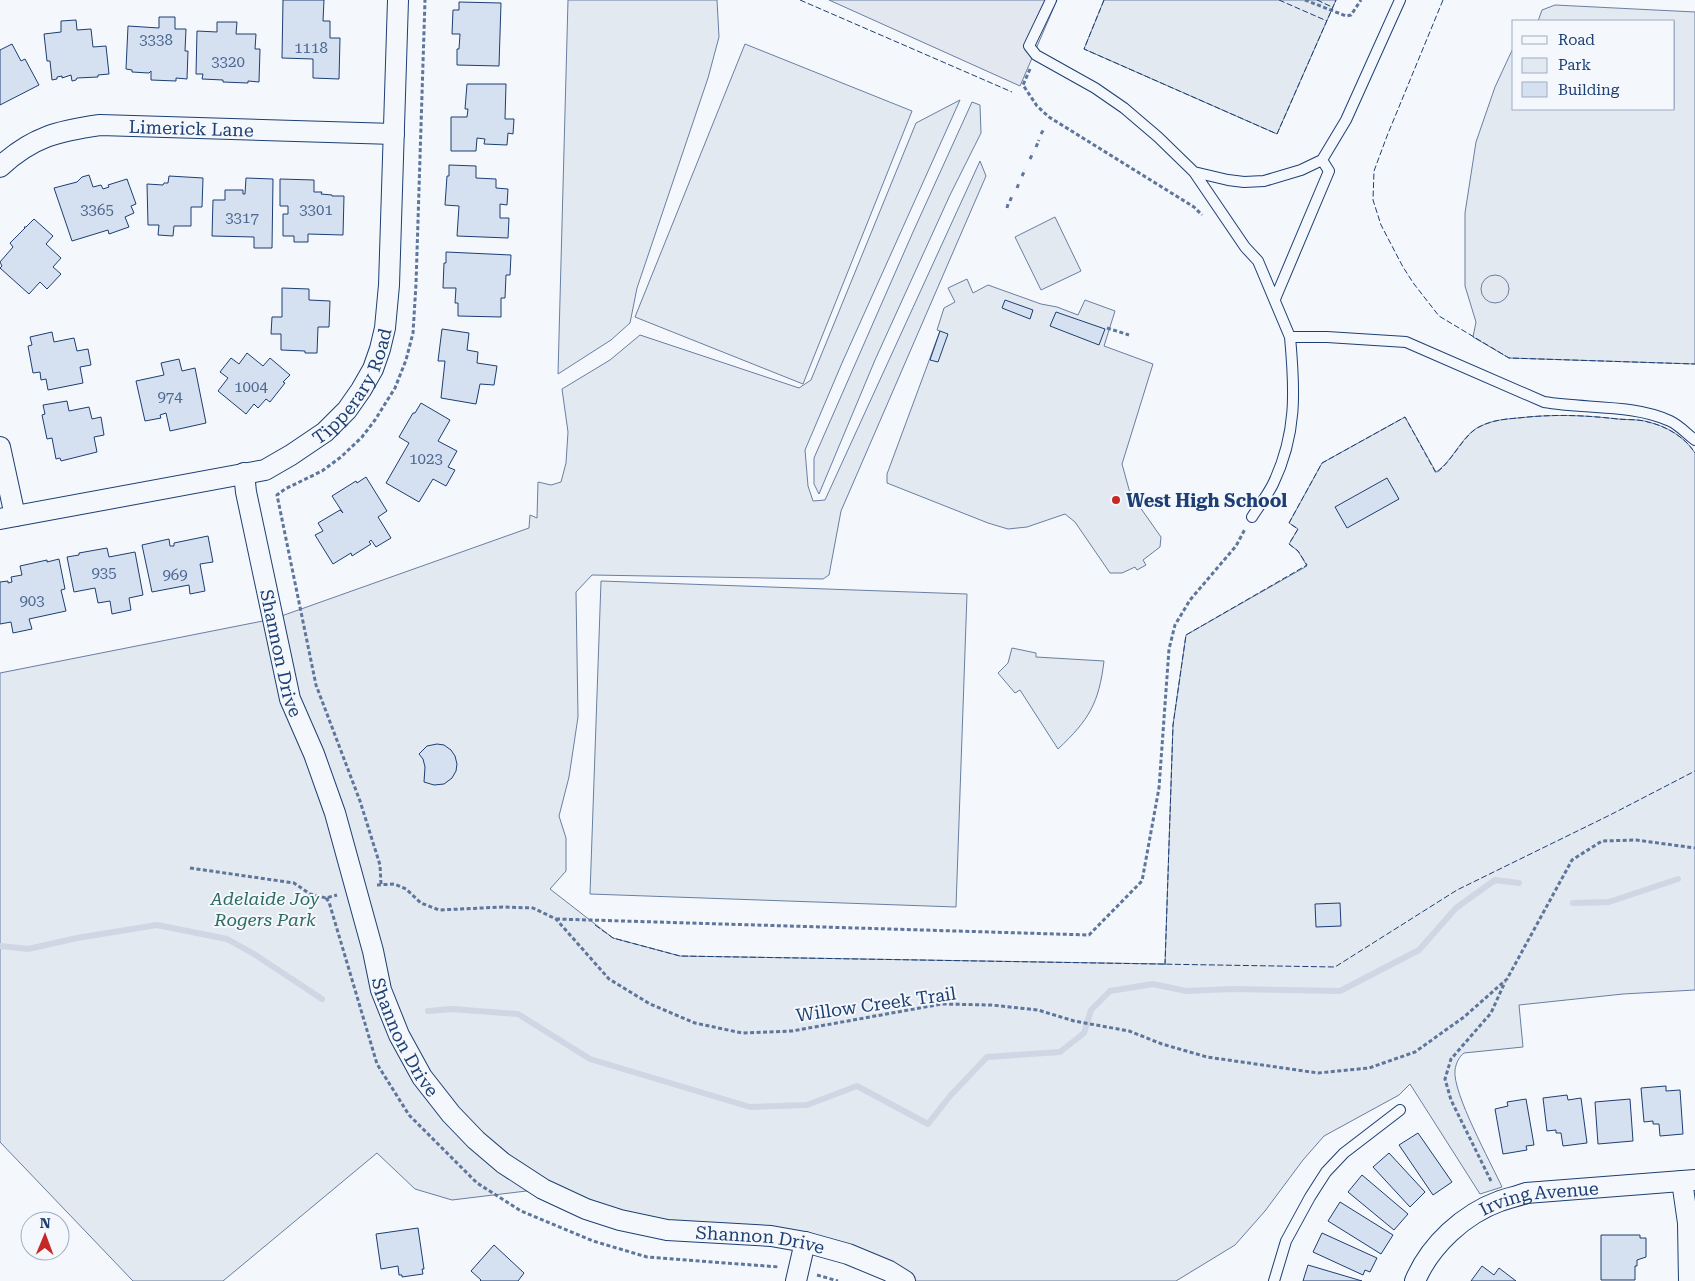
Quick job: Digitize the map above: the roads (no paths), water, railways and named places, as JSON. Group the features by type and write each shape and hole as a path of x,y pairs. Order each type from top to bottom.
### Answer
{"street":[{"name":"Tipperary Road","path":"7,517 265,470 325,432 347,410 373,369 385,328 389,285 398,0"},
{"name":"Limerick Lane","path":"0,167 10,158 42,138 70,129 100,125 394,134"},
{"path":"0,447 7,517"},
{"name":"Shannon Drive","path":"244,473 246,492 290,698 336,813 373,951 381,990 399,1035 422,1076 451,1114 476,1140 503,1163 543,1189 586,1209 620,1220 667,1230 771,1236 805,1242 848,1254 906,1281"},
{"path":"1688,1180 1689,1281"},
{"name":"Irving Avenue","path":"1415,1281 1435,1248 1454,1228 1476,1213 1500,1201 1526,1194 1688,1180"},
{"path":"796,1281 805,1242"}],"lane":[{"path":"1051,0 1029,46 1036,55 1095,88 1124,108 1158,136 1194,172 1244,247 1258,261 1290,338 1294,402 1291,426 1282,460 1272,485 1252,517"},
{"path":"1194,172 1228,180 1244,182 1264,181 1301,170 1322,160 1346,120 1400,0"},
{"path":"1275,300 1328,172 1326,163 1322,160"},
{"path":"1290,338 1327,337 1406,342 1544,402 1566,406 1641,411 1672,422 1695,440"},
{"path":"1274,1281 1286,1241 1310,1196 1326,1172 1344,1153 1400,1110"}],"waterway":[{"path":"1573,903 1609,902 1678,879"},
{"path":"428,1011 452,1009 518,1014 590,1059 750,1107 807,1105 857,1086 928,1124 950,1096 987,1057 1060,1052 1084,1033 1091,1010 1110,991 1153,984 1186,991 1233,989 1340,991 1419,950 1456,908 1495,880 1519,883"},
{"path":"0,946 28,949 77,938 157,925 227,939 254,954 322,999"}],"place":[{"name":"West High School","path":"1116,500"}],"park label":[{"name":"Adelaide Joy Rogers Park","path":"265,908"}]}
